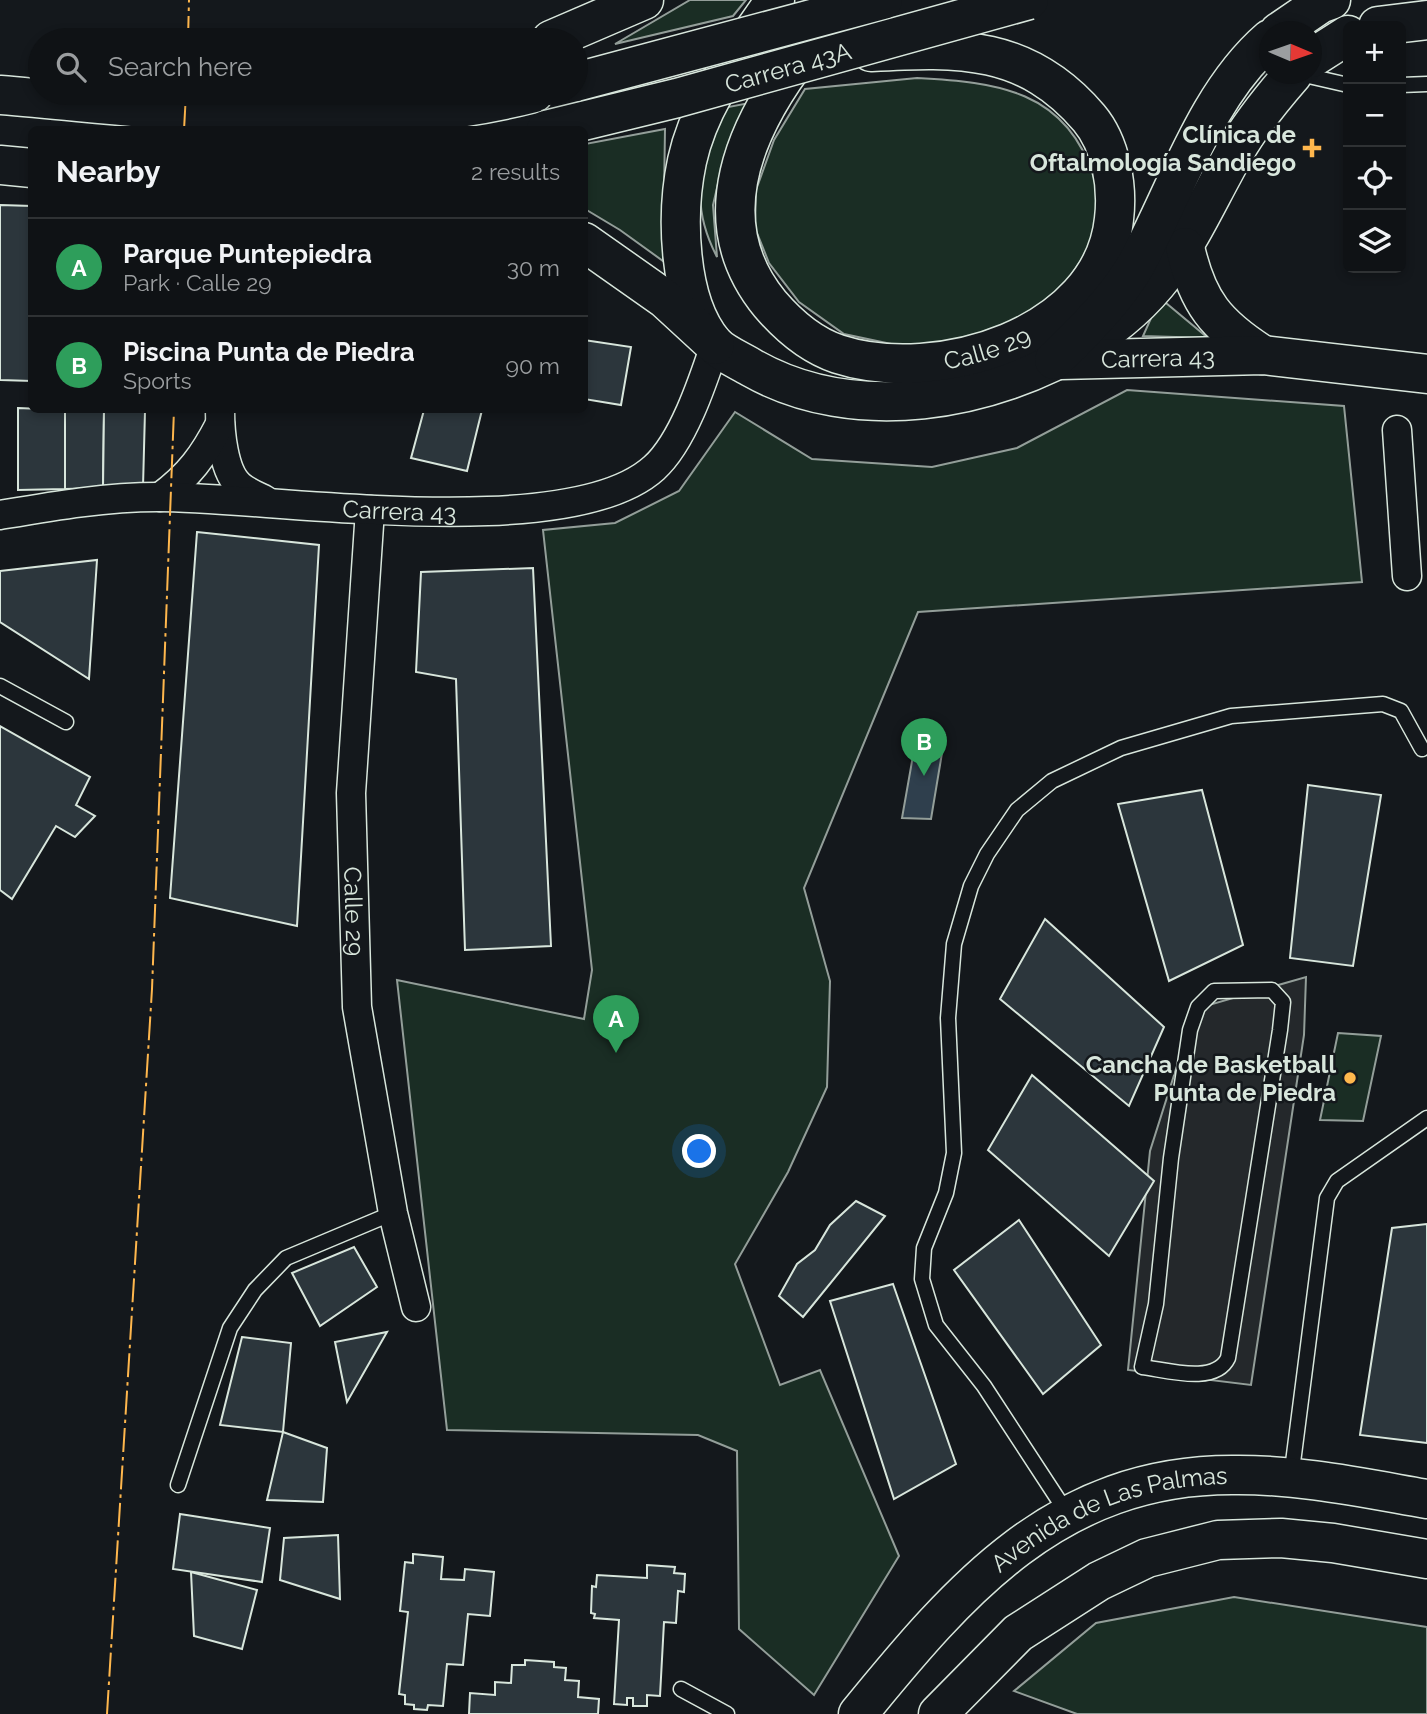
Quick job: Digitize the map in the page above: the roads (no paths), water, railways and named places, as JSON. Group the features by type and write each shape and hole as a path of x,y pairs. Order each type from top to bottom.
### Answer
{"main road":[{"path":"579,28 644,0"},
{"path":"715,345 700,318 682,261 681,196 687,160 698,124 717,86 775,0"},
{"name":"Calle 29","path":"831,55 958,50 1004,59 1043,75 1070,96 1092,122 1109,159 1117,196 1113,234 1105,257 1067,308 1025,335 979,353 945,362 907,364 837,354 807,338 781,317 754,284 740,253 735,203 741,165 752,133 772,95 843,0"},
{"name":"Carrera 43A","path":"588,79 883,0"},
{"name":"Carrera 43A","path":"562,126 677,98 1030,0"},
{"path":"1297,21 1331,0"},
{"path":"1406,23 1427,20"},
{"path":"1322,51 1343,38"},
{"path":"1054,360 1086,330 1130,273 1198,138 1224,95 1259,51"},
{"path":"1054,360 1087,342 1140,303 1164,278 1185,247 1238,148 1286,84"},
{"path":"0,88 28,87"},
{"path":"0,95 28,97"},
{"path":"120,105 251,116 300,117 427,113 480,105"},
{"path":"0,159 28,159"},
{"path":"0,165 28,168"},
{"name":"Calle 29","path":"588,245 665,299 715,345 783,383 837,398 876,401 970,391 1023,375 1054,360"},
{"name":"Carrera 43","path":"1185,247 1191,273 1209,311 1241,341 1263,355"},
{"name":"Carrera 43","path":"1054,360 1263,355 1427,374"},
{"name":"Avenida de Las Palmas","path":"858,1714 941,1616 998,1560 1028,1536 1068,1515 1132,1489 1170,1481 1231,1475 1291,1478 1427,1499"},
{"name":"Avenida de Las Palmas","path":"938,1714 1018,1633 1100,1581 1147,1558 1219,1541 1281,1538 1427,1559"}],"street":[{"name":"Carrera 43","path":"0,515 99,498 265,500 370,510 522,509 579,501 639,479 656,467 674,440 694,401 715,345"},
{"path":"160,497 203,457 220,417"},
{"path":"220,417 231,474 239,485 265,500"},
{"path":"1397,429 1406,576"},
{"name":"Calle 29","path":"370,510 351,793 357,1007 393,1213 416,1307"}],"lane":[{"path":"1322,79 1344,84"},
{"path":"1406,85 1427,84"},
{"path":"0,686 66,722"},
{"path":"1068,1515 984,1386 936,1325 922,1279 924,1248 946,1194 954,1153 948,1018 954,944 971,886 986,854 1017,810 1052,781 1121,748 1231,716 1383,704 1401,711 1422,749"},
{"path":"1272,990 1283,1002 1280,1030 1228,1358 1223,1367 1211,1374 1142,1367 1156,1304 1171,1158 1190,1030 1198,1007 1214,991 1272,990"},
{"path":"1291,1478 1327,1199 1337,1181 1427,1118"},
{"path":"178,1485 230,1328 255,1290 286,1258 393,1213"},
{"path":"681,1689 727,1714"}],"water":[{"path":"917,733 945,735 931,819 902,818"}],"place":[{"name":"Clínica de Oftalmología Sandiego","path":"1312,148"},
{"name":"Piscina Punta de Piedra","path":"924,776"},
{"name":"Parque Puntepiedra","path":"616,1053"},
{"name":"Cancha de Basketball Punta de Piedra","path":"1350,1078"}]}
